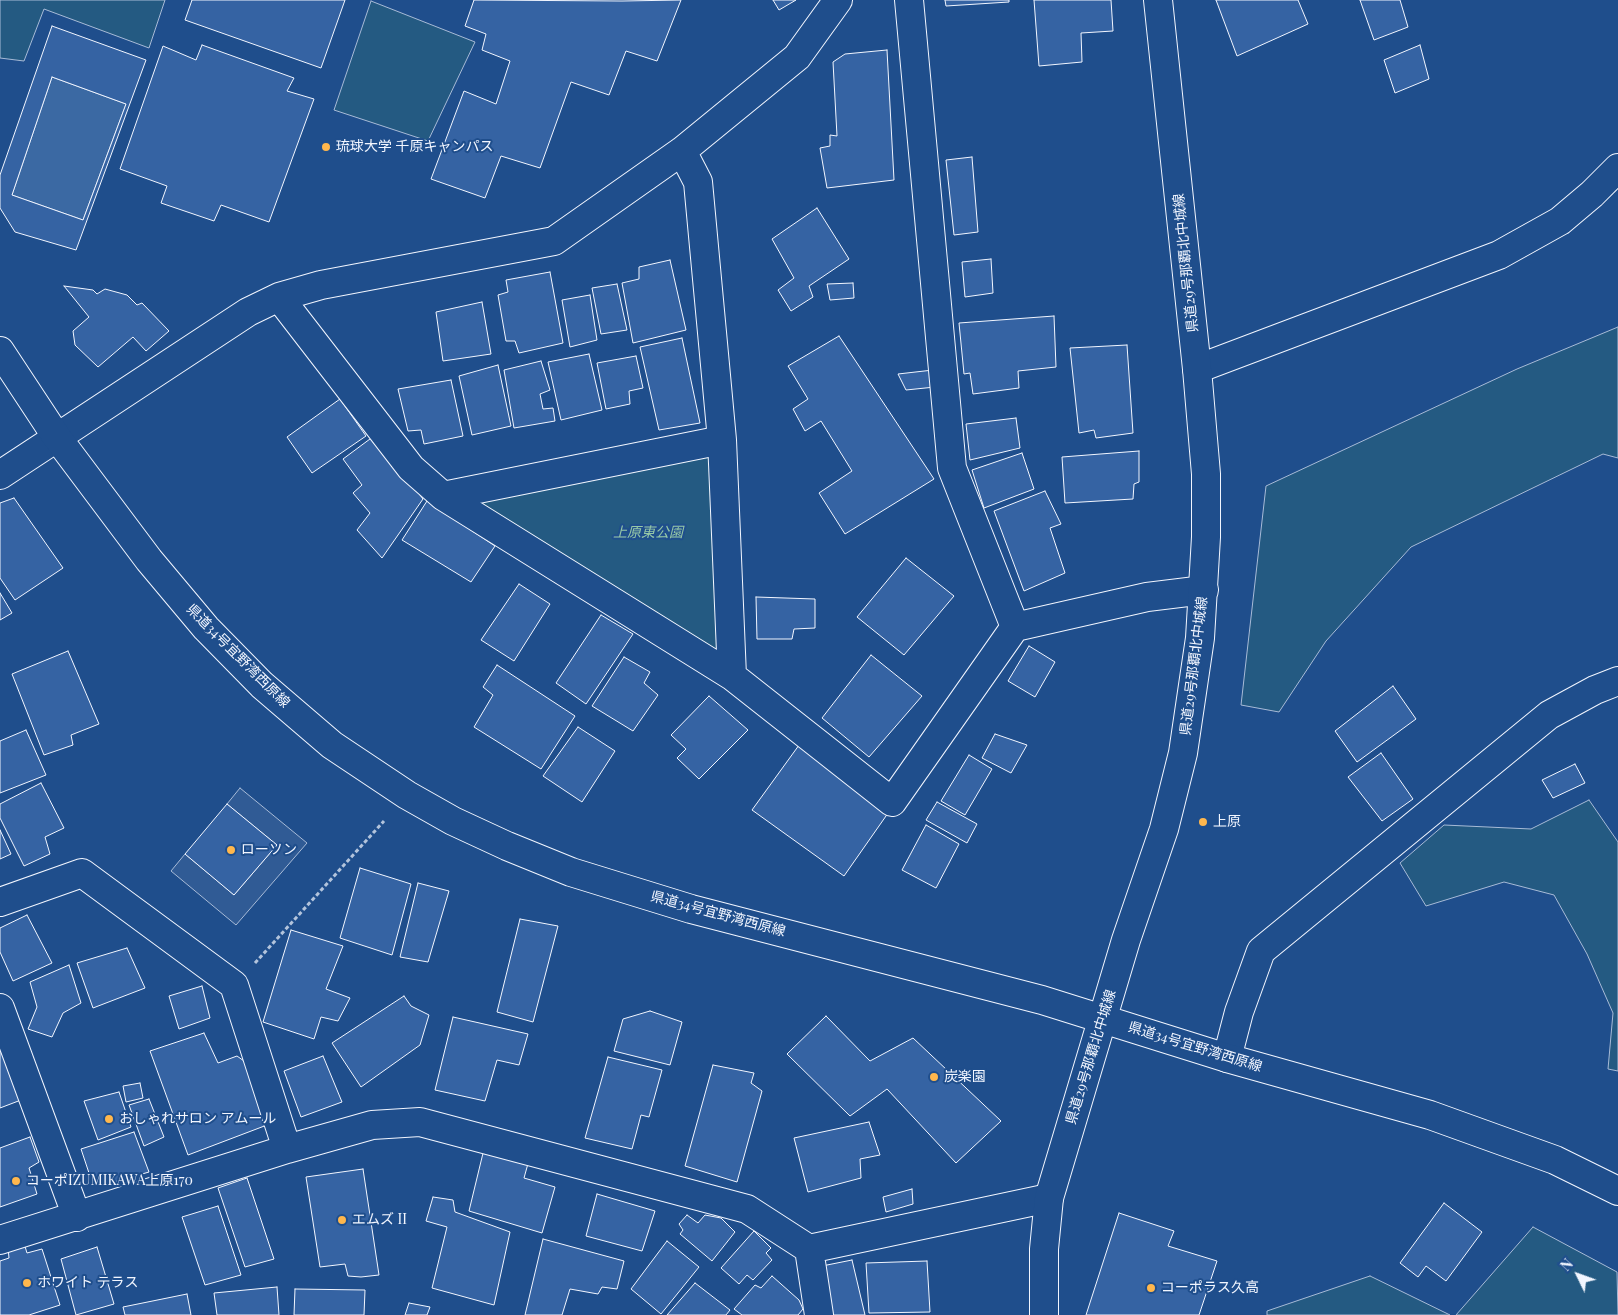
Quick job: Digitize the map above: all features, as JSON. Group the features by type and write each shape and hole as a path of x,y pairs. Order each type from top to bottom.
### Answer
{"street":[{"path":"0,475 56,436 248,312 279,297 321,285 554,241 682,151 797,57 838,0"},
{"path":"909,0 952,468 1015,627"},
{"name":"県道29号那覇北中城線","path":"1044,1315 1044,1249 1049,1198 1126,940 1164,829 1183,753 1195,680 1204,590 1206,474 1197,369 1158,0"},
{"path":"682,151 698,182 722,440 732,676"},
{"path":"1197,369 1499,255 1560,221 1618,168"},
{"path":"279,297 411,468 443,496 732,676 892,802 1015,627 1147,597 1204,590"},
{"name":"県道34号宜野湾西原線","path":"0,351 56,436 149,560 206,628 262,685 332,745 414,800 507,846 571,872 691,909 1011,992 1103,1018 1226,1058 1430,1115 1556,1160 1618,1191"},
{"path":"443,496 722,440"},
{"path":"1226,1058 1239,1012 1261,951 1549,715 1595,690 1618,681"},
{"path":"0,902 82,873 234,986 287,1149"},
{"path":"0,1008 77,1217"},
{"path":"0,1240 287,1149 372,1125 420,1122 747,1209 809,1249 1049,1198"},
{"path":"809,1249 819,1315"}],"path":[{"path":"234,986 384,821"}],"green space":[{"path":"0,0 165,0 149,48 44,9 24,61 0,58"},
{"path":"371,1 475,42 428,141 334,110"},
{"path":"1618,327 1618,458 1603,454 1411,547 1326,641 1279,712 1241,705 1266,486 1517,369"},
{"name":"上原東公園","path":"722,440 732,676 443,496"},
{"path":"1589,800 1618,842 1618,1071 1608,1069 1613,1013 1587,954 1554,895 1504,882 1426,906 1400,863 1444,825 1531,829"},
{"path":"1533,1227 1617,1272 1618,1315 1456,1315"},
{"path":"1370,1276 1450,1315 1267,1315 1267,1311"}],"shaded area":[{"path":"52,77 126,104 83,220 12,195"},
{"path":"240,788 307,843 236,925 171,871 185,854 234,895 277,845 227,804"}],"building":[{"path":"192,0 345,0 321,68 185,20"},
{"path":"474,0 681,0 657,61 626,51 609,95 571,82 540,168 501,156 485,198 431,179 464,91 496,104 510,61 482,50 486,34 465,26"},
{"path":"773,0 796,0 779,10"},
{"path":"945,0 1009,0 1009,2 946,6"},
{"path":"1034,0 1111,0 1113,31 1081,33 1082,62 1039,66"},
{"path":"1216,0 1298,0 1308,24 1237,56"},
{"path":"1360,0 1400,0 1408,27 1374,40"},
{"path":"52,26 146,60 76,250 15,232 0,208 0,175","holes":["52,77 126,104 83,220 12,195"]},
{"path":"202,45 294,78 287,91 314,99 269,222 221,205 214,221 161,203 167,186 120,169 163,46 196,60"},
{"path":"1420,45 1429,79 1395,93 1384,60"},
{"path":"887,50 894,180 827,188 820,148 830,146 830,135 837,136 833,62 845,54"},
{"path":"972,157 978,232 954,235 946,160"},
{"path":"817,208 849,259 809,286 813,297 791,311 778,290 794,278 772,239"},
{"path":"991,259 993,293 965,297 962,262"},
{"path":"670,260 686,330 633,343 622,283 639,279 639,267"},
{"path":"550,272 563,343 519,353 515,341 506,341 498,295 508,292 506,280"},
{"path":"853,283 854,298 830,300 827,284"},
{"path":"617,284 627,330 601,334 592,288"},
{"path":"64,286 93,290 97,294 105,289 127,295 137,305 142,303 169,331 146,351 133,337 98,367 75,345 73,331 89,317"},
{"path":"590,295 597,340 570,347 562,300"},
{"path":"482,302 491,354 443,361 436,312"},
{"path":"1054,316 1056,367 1018,371 1019,388 973,394 970,373 964,374 959,323"},
{"path":"839,336 934,479 845,534 819,493 852,471 821,421 805,431 793,409 808,399 788,366"},
{"path":"682,338 700,423 659,430 640,347"},
{"path":"1127,345 1133,433 1096,438 1094,430 1079,433 1070,348"},
{"path":"589,354 602,410 561,420 548,362"},
{"path":"636,356 643,388 629,391 630,404 606,409 597,363"},
{"path":"541,361 550,390 540,394 543,409 553,408 555,421 514,428 504,370"},
{"path":"498,365 511,426 472,435 459,376"},
{"path":"933,370 935,387 906,390 898,374"},
{"path":"451,380 463,436 424,444 421,430 408,431 398,389"},
{"path":"340,399 366,436 312,473 287,437"},
{"path":"1016,418 1020,448 970,460 966,424"},
{"path":"374,436 423,499 382,558 357,530 370,513 353,493 362,485 343,459"},
{"path":"1139,451 1139,482 1134,484 1133,499 1065,503 1062,457"},
{"path":"1022,453 1034,489 984,508 972,470"},
{"path":"1045,491 1061,524 1050,528 1065,573 1024,591 994,511"},
{"path":"14,498 63,568 15,600 0,578 0,503"},
{"path":"427,501 495,546 471,582 402,540"},
{"path":"906,558 954,596 904,655 857,617"},
{"path":"519,584 550,604 514,661 481,640"},
{"path":"0,593 12,613 0,620"},
{"path":"756,597 815,599 815,628 794,629 792,639 757,639"},
{"path":"601,615 633,634 586,704 556,683"},
{"path":"1029,646 1055,662 1035,697 1008,681"},
{"path":"68,651 99,724 71,735 73,745 44,755 12,674"},
{"path":"871,655 922,696 869,757 822,718"},
{"path":"624,657 650,672 644,683 658,695 633,731 592,706"},
{"path":"497,665 575,716 541,769 474,727 493,695 483,687"},
{"path":"1393,686 1416,719 1357,762 1335,731"},
{"path":"709,696 748,730 699,779 677,758 686,749 671,735"},
{"path":"578,727 615,751 582,802 543,776"},
{"path":"26,730 46,775 0,793 0,741"},
{"path":"995,734 1027,745 1011,773 982,758"},
{"path":"802,741 893,806 844,876 752,810"},
{"path":"1381,753 1413,799 1382,821 1348,777"},
{"path":"969,755 992,769 965,815 941,801"},
{"path":"1575,764 1585,783 1553,798 1542,780"},
{"path":"41,783 64,828 45,837 50,854 24,866 0,818 0,804"},
{"path":"937,802 977,824 967,843 926,820"},
{"name":"ローソン","path":"227,804 277,845 234,895 185,854"},
{"path":"926,825 959,844 936,888 902,870"},
{"path":"0,830 11,854 0,859"},
{"path":"360,868 411,884 392,955 340,938"},
{"path":"418,883 449,891 428,962 400,957"},
{"path":"27,915 52,963 13,981 0,952 0,928"},
{"path":"520,919 558,926 533,1022 497,1012"},
{"path":"291,930 343,946 326,989 350,998 338,1021 321,1017 314,1039 263,1022"},
{"path":"127,948 145,988 93,1008 77,963"},
{"path":"69,965 81,1003 63,1013 52,1037 28,1029 37,1007 30,982"},
{"path":"202,986 210,1018 179,1029 169,996"},
{"path":"404,996 411,1006 429,1015 420,1045 361,1087 332,1043"},
{"path":"650,1011 682,1022 670,1065 614,1051 623,1019"},
{"path":"826,1016 870,1061 913,1038 1001,1121 956,1163 887,1089 850,1116 787,1054"},
{"path":"453,1017 528,1034 519,1065 497,1060 485,1101 435,1090"},
{"path":"204,1033 218,1063 237,1056 251,1066 267,1125 188,1155 150,1051"},
{"path":"0,1044 21,1100 0,1108"},
{"path":"323,1056 342,1102 301,1117 284,1071"},
{"path":"608,1057 662,1070 649,1117 641,1115 632,1149 585,1138"},
{"path":"713,1065 754,1073 751,1083 762,1091 737,1182 685,1166"},
{"path":"140,1083 143,1098 126,1102 123,1086"},
{"path":"119,1092 131,1127 98,1140 84,1101"},
{"path":"149,1099 164,1137 144,1146 129,1105"},
{"path":"869,1122 880,1155 860,1159 861,1178 808,1192 794,1138"},
{"path":"134,1132 149,1172 107,1184 90,1176 81,1149"},
{"name":"コーポIZUMIKAWA上原170","path":"30,1137 39,1162 29,1168 37,1194 0,1207 0,1148"},
{"path":"484,1149 529,1160 524,1178 555,1187 542,1233 469,1211"},
{"name":"エムズ II","path":"363,1169 379,1275 348,1276 345,1264 320,1267 306,1177"},
{"path":"247,1178 274,1259 245,1267 218,1188"},
{"path":"912,1189 913,1204 886,1212 883,1197"},
{"path":"597,1194 655,1211 642,1251 586,1236"},
{"path":"433,1197 453,1200 455,1212 510,1232 494,1305 432,1288 447,1227 426,1221"},
{"path":"1444,1203 1482,1232 1446,1281 1426,1266 1418,1277 1400,1263"},
{"path":"218,1206 241,1275 205,1285 182,1217"},
{"name":"コーポラス久高","path":"1119,1213 1174,1231 1168,1246 1217,1261 1199,1315 1086,1315"},
{"path":"687,1215 698,1223 705,1215 721,1218 735,1232 712,1261 680,1234 683,1230 679,1224"},
{"path":"754,1231 771,1248 766,1253 772,1260 753,1280 747,1275 739,1284 721,1268"},
{"path":"543,1239 624,1261 617,1289 602,1287 598,1294 570,1289 562,1315 525,1315"},
{"path":"667,1241 699,1267 661,1314 631,1289"},
{"name":"ホワイト テラス","path":"24,1243 27,1253 42,1249 60,1305 29,1315 0,1315 0,1261 9,1258 8,1248"},
{"path":"97,1247 114,1304 76,1315 61,1259"},
{"path":"852,1260 865,1315 833,1315 822,1266"},
{"path":"927,1261 930,1312 869,1313 866,1263"},
{"path":"772,1276 799,1300 803,1309 798,1315 742,1315 734,1309 755,1285 761,1288"},
{"path":"695,1283 730,1310 726,1315 667,1315"},
{"path":"277,1287 279,1315 217,1315 214,1293"},
{"path":"295,1289 365,1290 364,1315 294,1315"},
{"path":"187,1294 191,1315 125,1315 123,1307"},
{"path":"409,1303 430,1307 427,1315 405,1315"}],"place":[{"name":"琉球大学 千原キャンパス","path":"326,147"},
{"name":"上原","path":"1203,822"},
{"name":"ローソン","path":"231,850"},
{"name":"炭楽園","path":"934,1077"},
{"name":"おしゃれサロン アムール","path":"109,1119"},
{"name":"コーポIZUMIKAWA上原170","path":"16,1181"},
{"name":"エムズ II","path":"342,1220"},
{"name":"ホワイト テラス","path":"27,1283"},
{"name":"コーポラス久高","path":"1151,1288"}]}
